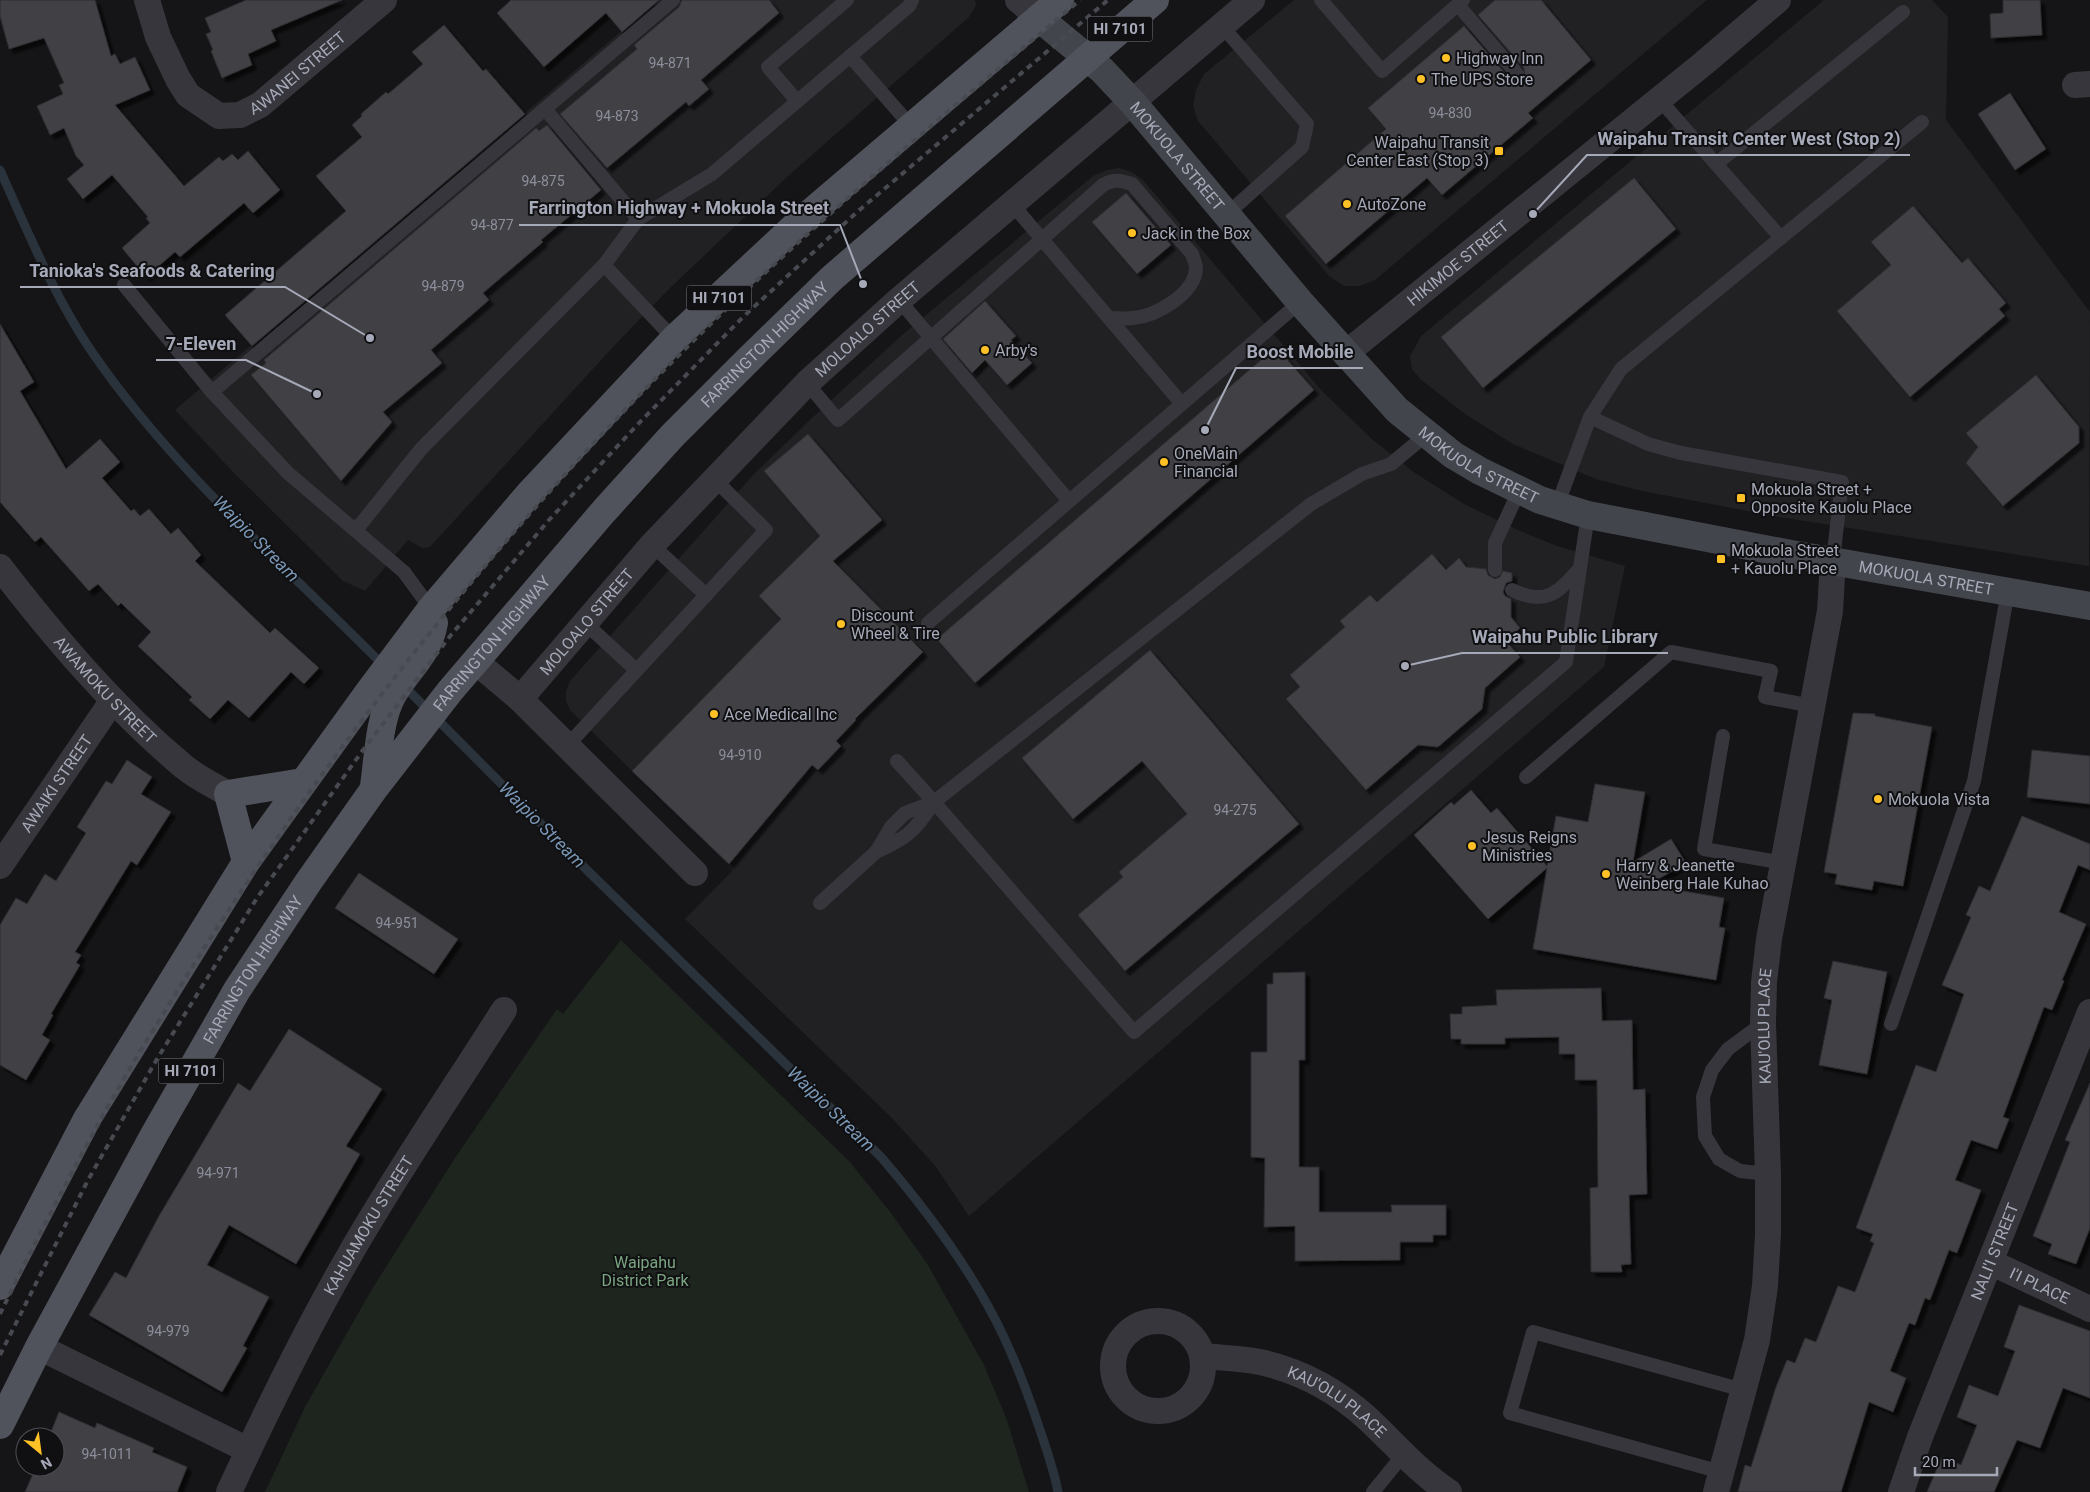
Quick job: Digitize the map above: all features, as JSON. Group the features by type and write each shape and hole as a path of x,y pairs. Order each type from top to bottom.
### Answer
{"main road":[{"name":"HI 7101","path":"0,1286 87,1119 246,862 302,782 377,701 412,652 431,610 529,494 674,339 796,226 1060,0"},
{"name":"FARRINGTON HIGHWAY","path":"0,1425 39,1347 154,1135 237,990 308,881 374,789 450,691 660,449 749,359 832,278 1086,57 1155,0"},
{"path":"374,789 377,701"},
{"path":"246,862 228,794 302,782"}],"street":[{"name":"AWANEI STREET","path":"147,0 158,37 183,87 188,95 204,108 219,116 240,115 260,105 384,0"},
{"path":"1018,0 1039,18"},
{"name":"MOLOALO STREET","path":"520,699 652,544 807,383 899,300 1252,0"},
{"name":"HIKIMOE STREET","path":"1345,354 1778,0"},
{"name":"MOKUOLA STREET","path":"1039,18 1102,70 1133,103 1345,354 1397,410 1453,455 1519,491 1588,516 2090,606"},
{"name":"KAU'OLU PLACE","path":"1718,1482 1757,1340 1765,1286 1768,1174 1763,1023 1764,982 1830,611 1833,560"},
{"name":"AWAMOKU STREET","path":"0,568 45,625 114,700 184,767 228,794"},
{"path":"475,661 520,699 695,873"},
{"name":"AWAIKI STREET","path":"0,866 114,700"},
{"name":"KAHUAMOKU STREET","path":"229,1492 248,1450 318,1312 349,1256 396,1177 504,1010"},
{"name":"NALI'I STREET","path":"1901,1492 1920,1437 2090,1012"},
{"name":"I'I PLACE","path":"1990,1262 2090,1309"},
{"path":"39,1347 248,1450"},
{"name":"KAU'OLU PLACE","path":"1203,1356 1258,1362 1295,1372 1313,1380 1350,1404 1433,1482 1449,1492"}],"lane":[{"path":"212,392 673,0"},
{"path":"797,101 768,67 847,0"},
{"path":"356,530 421,449 604,265 638,219 712,174 909,6 912,0"},
{"path":"1322,0 1382,70 1461,2 1517,74"},
{"path":"1716,164 1903,12"},
{"path":"1222,26 1307,124 1302,147 1227,214"},
{"path":"850,56 911,126"},
{"path":"1659,99 1781,238"},
{"path":"545,109 638,219"},
{"path":"1557,506 1590,418 1621,369 1922,122"},
{"path":"807,383 838,420 1103,185 1110,181 1120,180 1132,184 1192,254 1196,267 1194,278 1188,288 1172,302 1153,312 1133,318 1109,318"},
{"path":"1012,204 1182,404"},
{"path":"604,265 674,339"},
{"path":"124,285 212,392 288,473 404,572 431,610"},
{"path":"899,300 1070,501"},
{"path":"928,623 1300,302"},
{"path":"1590,418 1648,444 1681,453 1842,482 1833,560"},
{"path":"820,903 876,852 903,840 918,826 934,802 1311,504 1362,474 1391,464 1426,435"},
{"path":"567,746 766,530 714,480"},
{"path":"1495,570 1496,543 1519,491"},
{"path":"897,760 1134,1032 1566,662 1588,516"},
{"path":"652,544 706,595"},
{"path":"1512,590 1527,597 1540,597 1555,593 1579,569"},
{"path":"1891,1024 1974,781 2008,592"},
{"path":"585,623 636,670"},
{"path":"1526,777 1671,652 1771,671 1765,697 1812,706"},
{"path":"1723,736 1704,849 1784,863"},
{"path":"1763,1023 1728,1049 1712,1070 1703,1098 1705,1136 1719,1159 1740,1171 1768,1174"},
{"path":"1718,1482 1510,1413 1533,1332 1743,1390"},
{"path":"1373,1492 1403,1455"}],"shaded area":[{"path":"658,0 975,0 976,5 969,17 787,177 669,289 613,347 430,547 422,548 408,540 365,591 343,581 232,471 175,410"},
{"path":"1294,0 1707,0 1375,280 1360,286 1344,286 1329,276 1198,121 1193,106 1196,90 1204,74"},
{"path":"1824,0 1932,0 1948,17 1946,120 2090,312 2089,566 1774,516 1642,491 1596,479 1513,444 1465,414 1420,379 1412,369 1410,356 1421,336"},
{"path":"1119,168 1132,172 1143,180 1322,391 1373,440 1415,473 1464,504 1557,546 1625,566 1604,667 969,1216 936,1167 893,1119 685,919 733,870 570,710 566,701 566,691 570,681 755,473 812,418 902,335 1093,176 1107,170"}],"green space":[{"name":"Waipahu District Park","path":"621,940 849,1161 891,1213 928,1265 984,1365 1007,1420 1029,1492 265,1492 306,1405 372,1289 455,1158 557,1009 563,1014"}],"building":[{"path":"0,0 95,0 111,56 115,54 120,64 135,57 150,90 115,105 184,186 219,157 223,161 232,154 238,160 248,151 280,190 253,213 244,203 180,257 175,252 146,277 122,248 150,223 146,218 148,217 112,175 83,199 67,179 84,165 76,156 64,128 50,135 37,106 63,94 59,85 64,83 44,38 9,49 0,16"},
{"path":"246,0 342,0 271,30 276,41 248,54 252,65 222,78 206,34 211,32 205,18"},
{"path":"511,0 659,0 622,32 606,13 544,67 497,13"},
{"path":"682,0 769,0 779,13 701,80 709,89 689,106 686,102 607,168 560,114 637,49 634,45 679,7"},
{"path":"1495,0 1541,0 1591,60 1528,113 1533,118 1442,195 1427,178 1326,264 1285,216 1386,129 1368,108 1464,26 1511,80 1519,82 1525,77 1524,68 1478,15"},
{"path":"2003,0 2040,0 2042,35 1991,38 1990,14 2003,13"},
{"path":"444,25 483,71 486,69 525,114 252,346 225,315 346,211 316,176 362,137 352,125 362,116 361,114 386,92 388,94 423,64 412,52"},
{"path":"2010,93 2046,149 2015,170 1978,114"},
{"path":"547,125 601,190 541,240 543,242 483,293 489,300 431,350 442,363 383,412 392,422 341,481 251,375 266,363 264,360 536,128 539,131"},
{"path":"1634,178 1676,229 1483,388 1441,337"},
{"name":"Jack in the Box","path":"1126,193 1171,245 1137,274 1092,222"},
{"path":"1913,206 1962,263 1968,258 2006,303 1999,309 2005,316 1910,397 1837,311 1891,265 1871,242"},
{"name":"Arby's","path":"985,301 1016,336 1011,340 1032,363 1007,385 985,360 972,373 943,339"},
{"path":"0,324 34,382 20,391 66,469 100,439 120,462 102,478 131,511 134,509 140,516 149,509 171,534 178,528 201,555 195,561 270,633 275,628 319,668 304,684 291,672 249,718 228,700 210,719 189,700 192,697 138,646 151,632 121,603 118,606 98,584 89,591 41,537 35,542 0,502"},
{"path":"1276,347 1314,390 975,683 937,639"},
{"path":"2036,375 2079,427 2079,443 2003,506 1966,463 1978,447 1966,433"},
{"path":"808,434 882,520 833,561 923,652 855,719 836,741 841,746 818,770 812,765 729,864 632,771 781,619 759,596 820,536 764,471"},
{"path":"1432,554 1446,570 1459,558 1466,567 1486,569 1488,575 1495,579 1500,577 1503,571 1512,573 1512,581 1506,583 1503,592 1505,596 1511,599 1511,617 1520,628 1506,641 1520,657 1485,688 1482,709 1438,747 1418,745 1366,790 1286,699 1300,687 1290,675 1345,627 1340,621 1370,595 1377,602"},
{"path":"1150,650 1299,824 1125,971 1078,915 1123,877 1119,872 1187,814 1142,761 1073,819 1022,758"},
{"name":"Mokuola Vista","path":"1853,713 1875,714 1875,716 1932,727 1903,886 1874,881 1872,890 1835,884 1837,874 1824,872"},
{"path":"2032,750 2090,756 2090,804 2027,797"},
{"path":"127,760 152,777 141,794 171,812 137,865 131,861 75,952 81,955 76,963 80,965 51,1014 53,1015 42,1035 50,1040 26,1080 0,1065 0,925 16,898 27,904 45,874 56,881 86,833 77,827 106,781 112,784"},
{"name":"Harry & Jeanette Weinberg Hale Kuhao","path":"1595,784 1645,792 1633,862 1671,839 1686,863 1648,885 1724,898 1719,927 1725,928 1716,980 1533,949 1547,868 1488,919 1414,835 1451,802 1454,805 1471,790 1491,813 1497,808 1547,866 1556,816 1588,822"},
{"path":"2022,816 2090,844 2090,870 2078,865 2059,912 2086,924 2062,980 2064,981 2052,1010 2044,1007 2003,1117 2009,1119 1997,1149 1971,1140 1955,1180 1981,1190 1957,1253 1949,1250 1930,1300 1925,1298 1915,1325 1909,1323 1890,1371 1906,1378 1893,1412 1869,1402 1841,1492 1738,1492 1745,1465 1751,1467 1776,1387 1787,1360 1795,1363 1805,1338 1816,1342 1838,1286 1855,1292 1874,1243 1870,1241 1873,1234 1856,1228 1916,1065 1936,1072 1964,994 1942,985 1971,917 1966,915 1979,886 1990,891"},
{"path":"359,873 458,939 434,974 335,908"},
{"path":"1833,961 1887,972 1867,1074 1819,1065 1832,1000 1824,998"},
{"path":"1305,972 1305,1060 1299,1060 1299,1167 1319,1167 1319,1212 1392,1212 1391,1205 1446,1205 1446,1235 1433,1235 1433,1242 1400,1242 1400,1260 1295,1261 1295,1226 1264,1227 1265,1158 1251,1157 1251,1052 1267,1052 1267,984 1273,984 1273,973"},
{"path":"1601,988 1602,1021 1632,1020 1633,1090 1645,1089 1647,1194 1629,1195 1631,1264 1621,1265 1622,1272 1591,1272 1590,1188 1598,1187 1597,1080 1575,1080 1575,1054 1559,1054 1559,1037 1505,1038 1505,1044 1461,1044 1461,1039 1451,1039 1450,1014 1462,1014 1462,1007 1497,1005 1496,990"},
{"path":"289,1029 382,1089 346,1146 360,1154 296,1264 229,1225 207,1265 269,1297 243,1346 247,1348 222,1392 89,1315 115,1272 126,1278 159,1216 238,1083 250,1091"},
{"path":"2090,1083 2090,1228 2076,1264 2048,1254 2052,1244 2033,1236 2070,1142 2065,1140"},
{"path":"2019,1305 2090,1331 2090,1398 2063,1388 2040,1448 2017,1440 1994,1492 1927,1492 1942,1457 1961,1465 1977,1425 1957,1417 1969,1385 1998,1396 2015,1351 2004,1347"},
{"path":"59,1412 95,1428 97,1423 154,1448 152,1452 187,1467 177,1492 25,1492 32,1477 65,1477 65,1427 53,1427"}],"waterway":[{"name":"Waipio Stream","path":"0,170 42,263 78,331 124,395 158,437 231,516 385,667"},
{"name":"Waipio Stream","path":"403,685 590,873 881,1157 913,1195 971,1277 1002,1334 1034,1413 1050,1459 1058,1492"}],"railway":[{"path":"0,1314 46,1221 108,1106 206,945 314,786 430,633 554,487 619,417 733,302 929,127 1080,0"},
{"path":"0,1355 88,1180 157,1059 257,898 363,750 451,635 549,520 639,423 743,317 857,212 1108,0"}],"place":[{"name":"Highway Inn","path":"1446,58"},
{"name":"The UPS Store","path":"1421,79"},
{"name":"Waipahu Transit Center East (Stop 3)","path":"1499,151"},
{"name":"AutoZone","path":"1347,204"},
{"name":"Waipahu Transit Center West (Stop 2)","path":"1533,214"},
{"name":"Jack in the Box","path":"1132,233"},
{"name":"Farrington Highway + Mokuola Street","path":"863,284"},
{"name":"Tanioka's Seafoods & Catering","path":"370,338"},
{"name":"Arby's","path":"985,350"},
{"name":"7-Eleven","path":"317,394"},
{"name":"Boost Mobile","path":"1205,430"},
{"name":"OneMain Financial","path":"1164,462"},
{"name":"Mokuola Street + Opposite Kauolu Place","path":"1741,498"},
{"name":"Mokuola Street + Kauolu Place","path":"1721,559"},
{"name":"Discount Wheel & Tire","path":"841,624"},
{"name":"Waipahu Public Library","path":"1405,666"},
{"name":"Ace Medical Inc","path":"714,714"},
{"name":"Mokuola Vista","path":"1878,799"},
{"name":"Jesus Reigns Ministries","path":"1472,846"},
{"name":"Harry & Jeanette Weinberg Hale Kuhao","path":"1606,874"}]}
